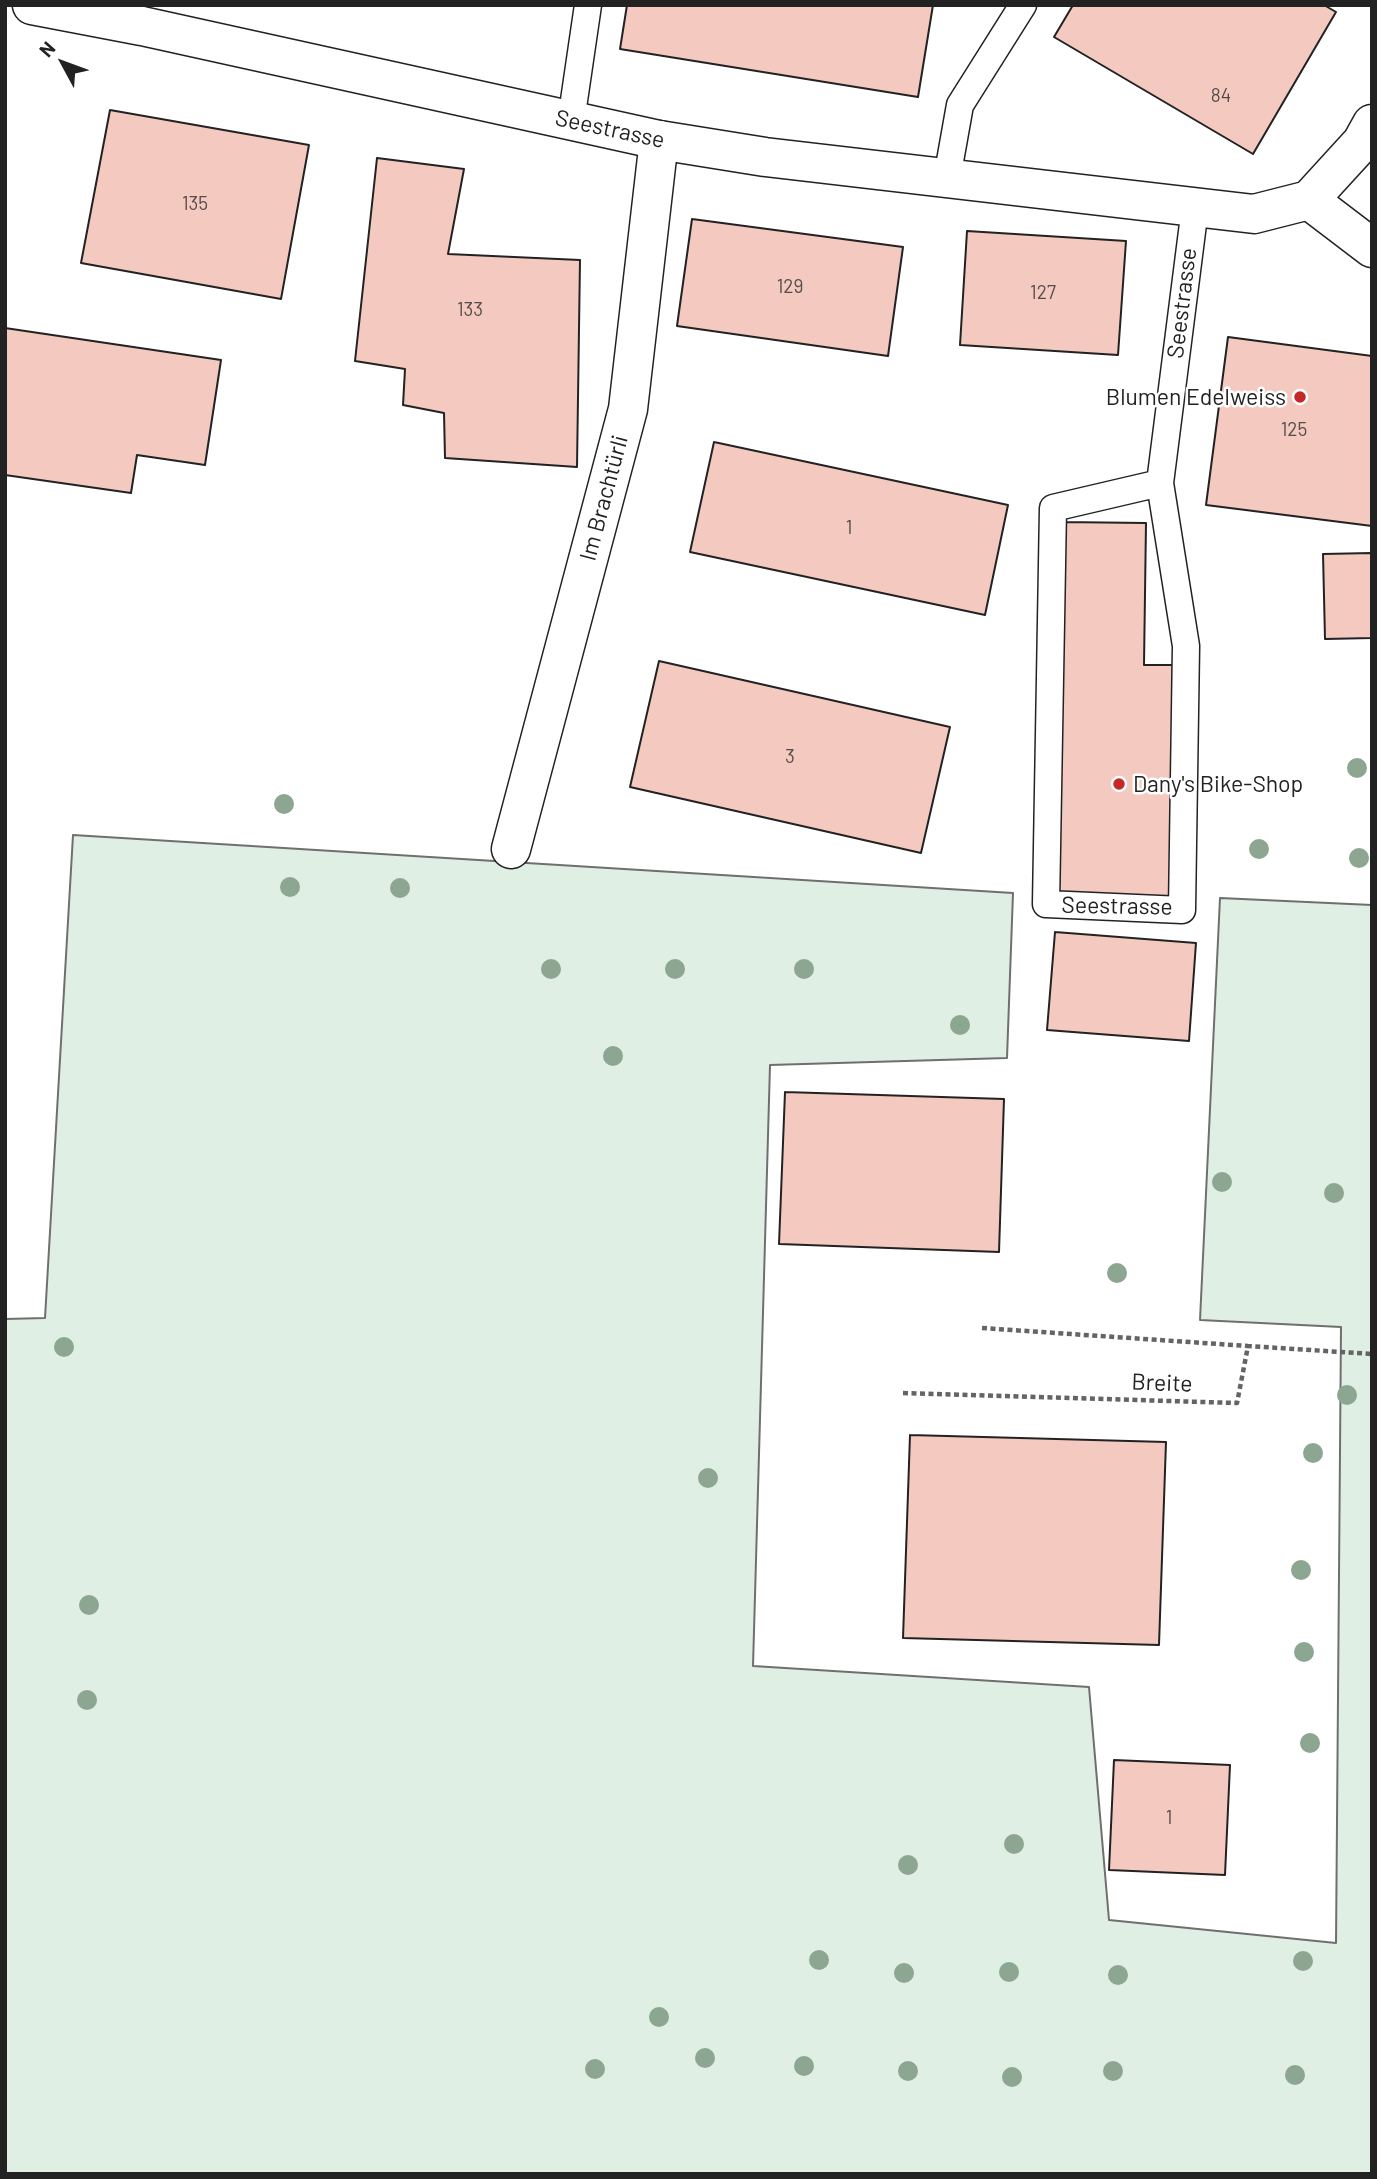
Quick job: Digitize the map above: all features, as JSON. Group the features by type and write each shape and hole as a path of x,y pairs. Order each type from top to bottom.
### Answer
{"street":[{"name":"Seestrasse","path":"33,5 142,26 659,140 765,157 1254,214 1310,200"},
{"path":"1372,124 1362,142 1310,200 1372,248"},
{"name":"Im Brachtürli","path":"511,849 628,409 659,140"}],"lane":[{"path":"571,121 588,5"},
{"path":"947,178 960,105 1023,5"},
{"name":"Seestrasse","path":"1160,482 1053,508 1046,904 1182,910 1186,646 1160,482 1195,208"}],"path":[{"path":"982,1328 1372,1354"},
{"name":"Breite","path":"903,1393 1237,1403 1248,1346"}],"green space":[{"path":"73,835 1013,893 1007,1058 770,1065 753,1666 1089,1687 1109,1920 1336,1943 1341,1327 1200,1320 1220,898 1372,905 1372,2174 5,2174 5,1319 45,1318"}],"building":[{"path":"627,5 933,5 918,97 620,49"},
{"path":"1073,5 1324,5 1336,12 1253,154 1054,37"},
{"path":"110,110 309,145 281,299 81,263"},
{"path":"377,158 464,169 448,254 580,260 577,467 445,458 444,413 403,405 405,369 355,361"},
{"path":"692,219 903,247 888,356 677,326"},
{"path":"967,231 1126,241 1118,355 960,345"},
{"path":"5,328 221,360 205,465 137,455 131,493 5,475"},
{"path":"1228,337 1372,356 1372,526 1206,505"},
{"path":"714,442 1008,505 985,615 690,552"},
{"path":"1062,522 1146,523 1144,665 1176,665 1173,903 1056,901"},
{"path":"1372,553 1372,638 1325,639 1323,554"},
{"path":"659,661 950,727 921,853 630,787"},
{"path":"1055,932 1196,943 1189,1041 1047,1030"},
{"path":"785,1092 1004,1099 999,1252 779,1244"},
{"path":"910,1435 1166,1442 1159,1645 903,1638"},
{"path":"1114,1760 1230,1765 1225,1875 1109,1870"}],"place":[{"name":"Blumen Edelweiss","path":"1300,397"},
{"name":"Dany's Bike-Shop","path":"1119,784"}]}
